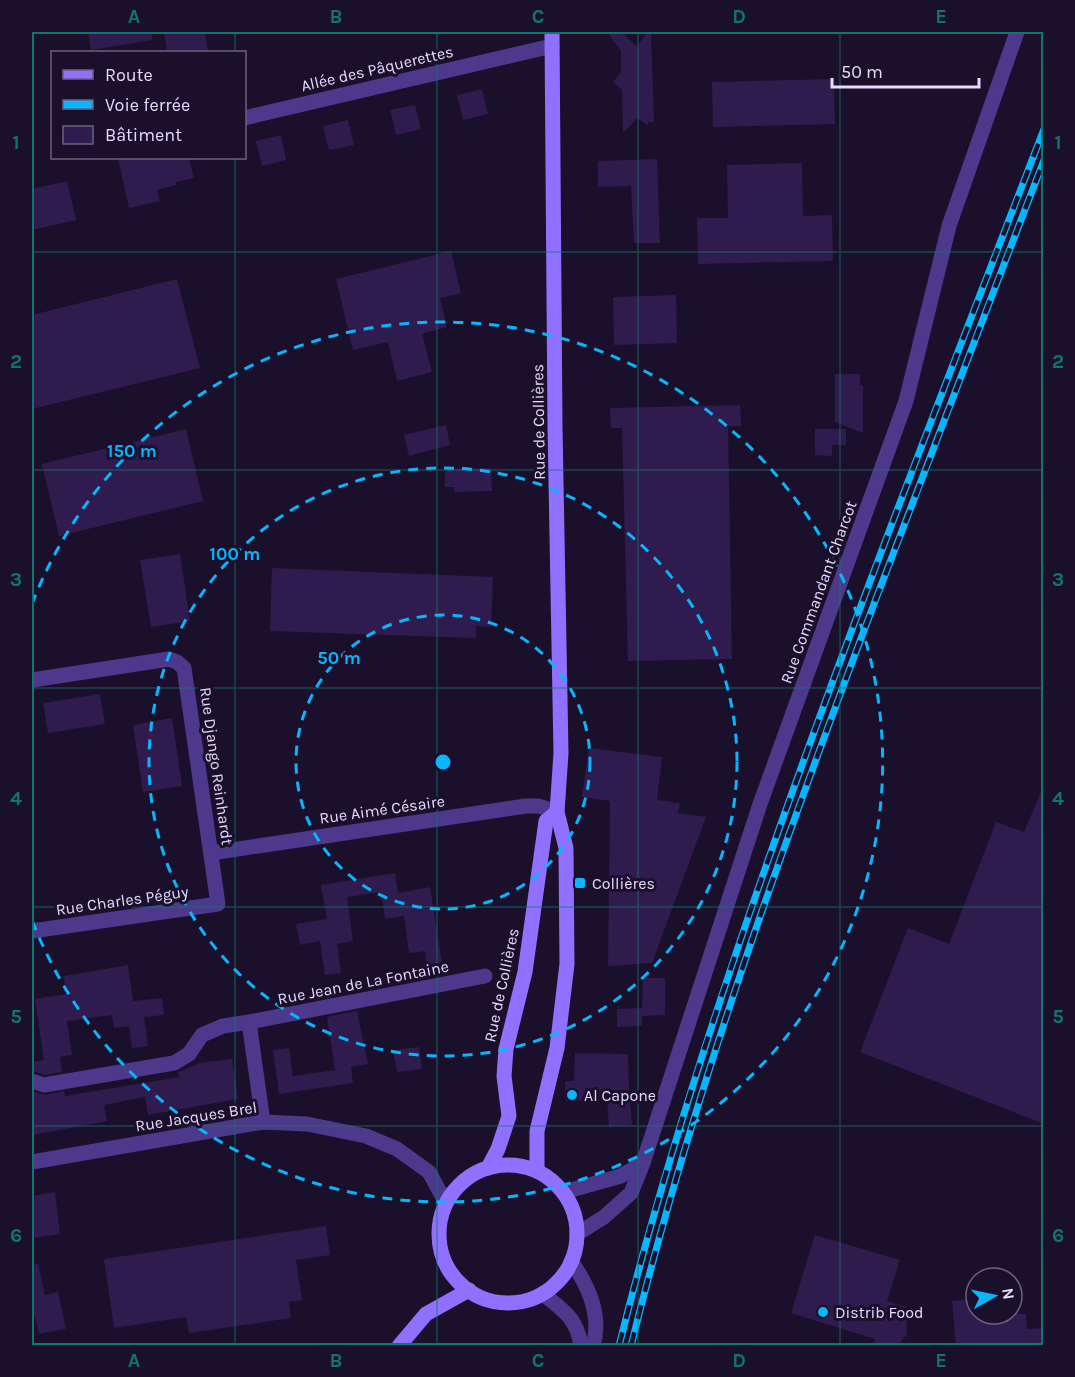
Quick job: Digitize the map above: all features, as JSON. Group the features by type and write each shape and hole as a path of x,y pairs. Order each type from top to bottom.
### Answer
{"main road":[{"name":"Rue de Collières","path":"537,1171 537,1131 557,1048 567,964 567,848 557,812 561,753 552,39"},
{"name":"Rue de Collières","path":"488,1168 498,1149 509,1116 504,1076 506,1049 525,972 546,821 557,812"},
{"path":"509,1165 537,1171 564,1192 573,1210 577,1234 571,1261 564,1275 543,1294 516,1302 500,1302 482,1298 469,1290 452,1273 446,1263 440,1245 440,1230 446,1203 465,1180 488,1168 509,1165"},
{"path":"399,1346 426,1314 469,1290"}],"street":[{"name":"Rue Commandant Charcot","path":"577,1234 604,1217 631,1193 643,1163 760,804 906,401 949,226 1017,32"},
{"name":"Allée des Pâquerettes","path":"246,117 552,39"},
{"name":"Rue Django Reinhardt","path":"32,680 169,659 184,668 218,904"},
{"name":"Rue Aimé Césaire","path":"211,853 526,806 539,806 557,812"},
{"name":"Rue Charles Péguy","path":"32,931 218,904"},
{"name":"Rue Jean de La Fontaine","path":"32,1081 44,1085 174,1063 189,1053 202,1035 224,1026 485,976"},
{"path":"249,1022 263,1122"},
{"name":"Rue Jacques Brel","path":"32,1162 263,1122 307,1124 366,1136 397,1149 429,1172 446,1203"},
{"path":"564,1192 621,1176 643,1163"},
{"path":"571,1261 590,1295 597,1333 593,1346"},
{"path":"543,1294 572,1318 581,1346"}],"building":[{"path":"88,32 152,32 152,40 91,50"},
{"path":"164,32 205,32 208,51 167,51"},
{"path":"607,32 622,32 637,47 647,32 651,32 654,122 649,122 647,125 637,118 623,133 622,90 613,82 621,72 621,51"},
{"path":"834,79 835,124 713,127 712,82"},
{"path":"482,89 488,114 463,120 457,95"},
{"path":"415,105 421,129 396,135 390,110"},
{"path":"348,120 354,145 329,150 323,126"},
{"path":"281,135 286,160 262,166 256,141"},
{"path":"118,159 189,159 194,178 157,190 160,201 129,208"},
{"path":"657,159 660,243 634,243 631,186 598,187 598,161"},
{"path":"802,163 803,216 832,215 833,261 698,264 697,218 728,218 727,165"},
{"path":"67,181 76,220 32,230 32,189"},
{"path":"451,251 461,293 440,298 447,327 422,334 432,372 397,381 388,342 353,350 336,279"},
{"path":"177,279 200,368 32,409 32,315"},
{"path":"676,295 677,343 614,345 613,297"},
{"path":"835,374 860,374 860,385 863,385 863,433 835,422"},
{"path":"740,405 741,426 728,426 732,659 628,661 622,428 611,428 610,408"},
{"path":"446,425 450,445 409,456 404,435"},
{"path":"186,429 203,501 59,536 42,464"},
{"path":"815,429 846,429 846,445 832,445 832,456 815,455"},
{"path":"491,468 492,491 454,492 454,487 445,487 445,469"},
{"path":"180,554 190,621 151,627 140,560"},
{"path":"272,568 493,577 491,627 476,626 476,638 270,631"},
{"path":"100,694 105,724 48,733 43,703"},
{"path":"172,718 182,786 143,792 133,725"},
{"path":"589,748 662,757 657,800 680,803 678,813 706,817 652,963 608,966 610,801 582,797"},
{"path":"1044,785 1044,1124 860,1052 908,928 949,944 996,822 1024,832"},
{"path":"395,873 398,893 430,887 443,969 427,971 425,951 409,953 404,916 385,919 381,892 347,897 353,941 337,944 341,973 325,975 320,941 300,945 296,924 327,919 321,885"},
{"path":"128,965 133,1001 162,998 164,1015 144,1017 148,1046 132,1048 129,1026 114,1028 112,1015 67,1021 72,1055 60,1057 62,1072 45,1075 32,1071 32,1062 44,1060 35,999 66,994 64,976"},
{"path":"643,978 665,978 665,1015 642,1016 642,1026 617,1027 617,1009 642,1008"},
{"path":"357,1011 368,1064 351,1067 353,1083 279,1094 273,1050 289,1048 293,1076 335,1070 327,1017"},
{"path":"419,1047 422,1069 397,1072 393,1050"},
{"path":"575,1053 628,1054 632,1125 609,1127 607,1099 566,1101 565,1081 574,1081"},
{"path":"232,1059 238,1099 148,1115 145,1097 104,1105 107,1121 32,1135 32,1091 45,1095 64,1091 65,1096 179,1077 178,1072 199,1063"},
{"path":"55,1192 60,1234 32,1238 32,1196"},
{"path":"326,1226 330,1255 296,1260 302,1300 289,1302 291,1318 189,1333 186,1317 114,1328 104,1259"},
{"path":"815,1235 900,1260 887,1301 906,1307 907,1334 898,1346 873,1346 875,1339 791,1313"},
{"path":"38,1264 45,1295 58,1292 66,1329 39,1334 35,1316 32,1317 32,1265"},
{"path":"964,1300 964,1326 1024,1326 1024,1314 1026,1314 1027,1329 1044,1328 1044,1346 956,1346 952,1301"}],"railway":[{"path":"619,1346 672,1151 756,895 875,568 1044,129"},
{"path":"631,1346 683,1155 775,874 877,596 1044,160"}],"place":[{"name":"Collières","path":"580,883"},
{"name":"Al Capone","path":"572,1095"},
{"name":"Distrib Food","path":"823,1312"}]}
